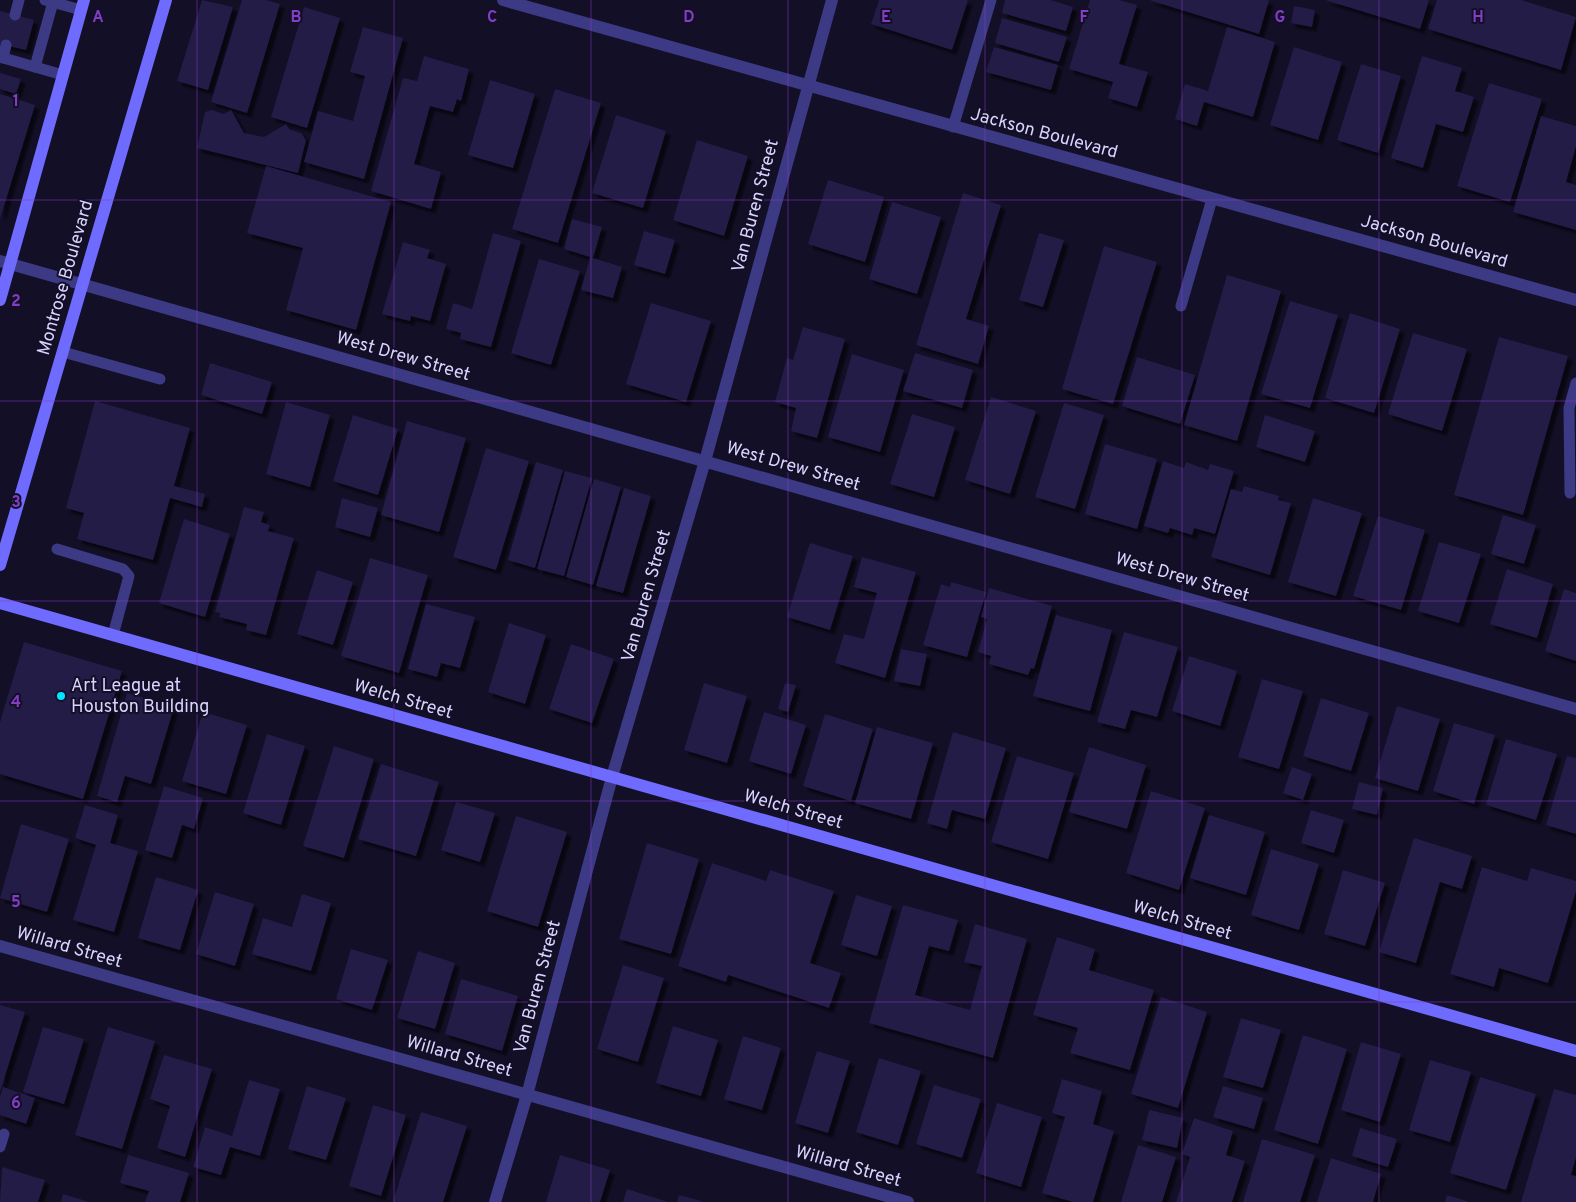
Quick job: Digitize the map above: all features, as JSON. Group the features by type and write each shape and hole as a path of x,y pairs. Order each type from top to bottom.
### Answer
{"street":[{"name":"Montrose Boulevard","path":"0,565 166,0"},
{"name":"Jackson Boulevard","path":"503,0 1576,300"},
{"name":"Van Buren Street","path":"495,1202 612,777 705,461 806,86 832,0"},
{"path":"0,300 5,262 63,75 82,5"},
{"name":"West Drew Street","path":"5,262 1576,709"},
{"name":"Welch Street","path":"0,604 1576,1051"},
{"name":"Willard Street","path":"0,946 908,1202"}],"lane":[{"path":"14,14 19,0"},
{"path":"953,127 991,0"},
{"path":"35,68 49,1 82,5"},
{"path":"6,46 1,58 63,75"},
{"path":"1181,306 1212,199"},
{"path":"63,352 160,379"},
{"path":"1570,493 1569,408 1576,383"},
{"path":"56,549 123,569 129,576 113,635"},
{"path":"0,1147 4,1134"}],"building":[{"path":"202,0 233,7 208,90 177,81"},
{"path":"242,0 266,0 280,4 247,113 211,102"},
{"path":"879,0 968,0 952,50 871,24"},
{"path":"1005,0 1051,0 1073,7 1066,31 1002,13"},
{"path":"1090,0 1119,0 1137,5 1119,64 1148,72 1137,107 1108,98 1113,82 1069,69"},
{"path":"1149,0 1269,0 1259,34"},
{"path":"1325,0 1429,0 1420,29"},
{"path":"1437,0 1521,0 1576,17 1561,70 1428,29"},
{"path":"1294,6 1315,10 1312,27 1291,23"},
{"path":"304,7 340,18 307,128 271,117"},
{"path":"0,11 34,20 26,50 0,44"},
{"path":"1002,18 1067,37 1059,62 995,43"},
{"path":"363,27 403,38 364,179 304,162 318,111 353,121 365,76 350,72"},
{"path":"1227,27 1275,42 1253,117 1204,102 1197,126 1175,119 1185,84 1208,91"},
{"path":"994,47 1058,65 1051,90 986,72"},
{"path":"1294,47 1342,62 1318,140 1270,125"},
{"path":"424,56 469,69 461,101 457,99 453,112 430,106 414,164 441,172 431,209 371,191 403,78 417,81"},
{"path":"1422,56 1462,68 1455,91 1474,97 1463,132 1436,124 1423,168 1391,158"},
{"path":"1361,64 1401,76 1378,153 1337,140"},
{"path":"0,73 21,79 16,94 0,89"},
{"path":"490,80 535,94 513,168 468,155"},
{"path":"1489,83 1542,99 1510,202 1457,186"},
{"path":"555,89 601,103 558,243 512,229"},
{"path":"0,94 35,105 0,219"},
{"path":"212,110 224,114 231,110 244,133 264,137 286,124 289,129 301,133 306,140 298,173 197,148 205,112"},
{"path":"616,115 666,131 643,208 592,193"},
{"path":"1541,116 1576,126 1576,146 1566,182 1576,185 1576,230 1513,212"},
{"path":"697,140 748,156 724,236 673,220"},
{"path":"266,166 391,202 356,330 286,310 303,248 247,233"},
{"path":"828,180 884,197 865,262 808,244"},
{"path":"963,193 1001,205 966,319 989,326 978,364 916,345"},
{"path":"892,202 941,217 917,294 869,279"},
{"path":"572,219 602,227 593,258 622,267 613,298 581,290 590,257 564,249"},
{"path":"644,231 675,240 665,274 634,265"},
{"path":"493,233 521,241 491,347 460,339 461,333 446,329 453,303 472,309"},
{"path":"1039,233 1064,240 1043,307 1019,300"},
{"path":"403,242 430,250 427,258 446,264 430,321 411,316 410,321 382,314"},
{"path":"1104,246 1157,262 1113,404 1062,389"},
{"path":"539,259 580,271 551,365 511,353"},
{"path":"1227,275 1281,291 1237,441 1184,425"},
{"path":"1290,301 1338,315 1310,408 1261,394"},
{"path":"651,303 711,321 686,402 626,384"},
{"path":"1350,313 1400,329 1374,413 1325,398"},
{"path":"803,327 845,339 817,438 791,431 796,408 775,402 787,358 793,360"},
{"path":"1413,333 1467,349 1442,431 1388,414"},
{"path":"1499,337 1568,356 1523,515 1454,495"},
{"path":"915,353 973,370 962,408 903,391"},
{"path":"852,354 904,370 880,452 828,437"},
{"path":"1137,357 1195,375 1180,424 1122,406"},
{"path":"210,363 272,382 262,414 201,395"},
{"path":"991,397 1036,411 1010,494 965,480"},
{"path":"95,401 190,428 174,486 205,494 202,507 170,498 153,560 77,539 84,513 66,508"},
{"path":"286,402 330,415 310,487 266,474"},
{"path":"1064,403 1104,415 1075,509 1035,497"},
{"path":"912,414 955,427 934,497 890,484"},
{"path":"353,415 398,429 378,495 333,481"},
{"path":"1265,415 1315,431 1305,462 1256,447"},
{"path":"407,421 466,438 439,532 381,515"},
{"path":"1105,444 1157,459 1137,529 1085,514"},
{"path":"486,448 529,461 496,570 453,557"},
{"path":"1163,461 1184,468 1186,462 1208,470 1210,464 1234,471 1215,534 1194,528 1192,535 1170,528 1168,533 1144,526"},
{"path":"536,462 563,470 535,568 508,560"},
{"path":"565,471 592,478 564,576 537,569"},
{"path":"594,479 621,487 593,585 566,577"},
{"path":"1244,486 1279,496 1278,500 1291,503 1270,575 1211,557 1231,489 1242,492"},
{"path":"624,488 651,496 623,593 596,586"},
{"path":"342,498 378,508 370,537 335,527"},
{"path":"1313,498 1362,513 1336,596 1288,582"},
{"path":"244,507 264,512 261,522 270,525 268,531 294,538 266,635 246,630 247,624 219,617 220,613 215,612"},
{"path":"1503,515 1536,525 1524,564 1491,554"},
{"path":"1378,516 1425,530 1401,610 1353,596"},
{"path":"184,519 230,534 205,617 159,603"},
{"path":"1439,542 1481,554 1459,623 1418,611"},
{"path":"810,543 853,556 830,630 787,617"},
{"path":"862,557 916,572 885,678 835,663 844,634 864,639 877,593 854,587"},
{"path":"370,558 428,575 399,673 341,656"},
{"path":"1507,569 1553,584 1537,638 1490,624"},
{"path":"317,570 353,582 333,645 297,634"},
{"path":"951,582 986,592 967,657 923,645 941,584 950,587"},
{"path":"989,588 1052,606 1034,669 1031,668 1028,675 989,664 991,656 978,652 987,619 981,617"},
{"path":"1564,589 1576,593 1576,661 1545,651"},
{"path":"426,604 475,617 460,668 441,663 437,677 408,669"},
{"path":"1056,615 1112,630 1090,711 1033,696"},
{"path":"509,623 546,635 525,704 488,692"},
{"path":"1124,632 1178,647 1157,717 1131,710 1125,729 1097,722"},
{"name":"Art League at Houston Building","path":"24,642 122,671 83,799 0,774 0,722"},
{"path":"571,644 614,659 592,723 549,709"},
{"path":"901,649 927,654 920,686 894,681"},
{"path":"1189,656 1237,671 1220,726 1172,711"},
{"path":"1262,679 1303,691 1279,769 1238,757"},
{"path":"704,683 747,696 727,763 684,750"},
{"path":"785,683 796,685 788,712 778,709"},
{"path":"127,693 174,707 151,784 125,776 117,802 97,796"},
{"path":"1321,698 1369,713 1351,771 1303,756"},
{"path":"1397,706 1440,719 1418,791 1375,778"},
{"path":"203,712 247,725 226,794 182,781"},
{"path":"764,712 806,725 791,774 749,761"},
{"path":"825,714 873,729 851,801 803,786"},
{"path":"1454,723 1495,735 1474,804 1433,791"},
{"path":"877,727 933,743 911,819 855,803"},
{"path":"953,732 1006,748 985,819 952,810 947,829 927,823"},
{"path":"267,734 305,746 281,825 243,813"},
{"path":"1506,739 1557,754 1536,820 1486,805"},
{"path":"334,746 374,759 344,858 303,846"},
{"path":"1089,747 1146,765 1127,829 1069,812"},
{"path":"1017,756 1074,773 1048,859 991,842"},
{"path":"1567,756 1576,758 1576,834 1546,825"},
{"path":"381,764 439,782 416,856 358,839"},
{"path":"1292,767 1312,774 1303,800 1283,793"},
{"path":"1359,782 1383,788 1377,815 1352,809"},
{"path":"164,786 203,798 194,829 182,825 172,858 145,850"},
{"path":"1151,791 1205,808 1179,890 1126,873"},
{"path":"456,802 495,813 480,862 441,850"},
{"path":"85,805 118,815 110,843 138,851 114,932 73,920 96,845 75,838"},
{"path":"1311,810 1344,820 1334,853 1301,843"},
{"path":"1209,815 1265,832 1246,895 1190,878"},
{"path":"516,816 567,832 538,927 487,911"},
{"path":"21,824 69,839 47,912 0,898"},
{"path":"1414,838 1472,856 1462,889 1440,882 1416,963 1379,952"},
{"path":"647,843 699,859 671,954 619,939"},
{"path":"1271,849 1319,864 1299,930 1251,915"},
{"path":"712,863 766,881 770,870 834,891 810,963 841,973 829,1008 728,975 726,982 678,966"},
{"path":"1482,867 1527,881 1531,868 1576,881 1576,891 1548,983 1499,968 1494,987 1450,974"},
{"path":"1343,870 1385,883 1365,946 1324,934"},
{"path":"156,877 198,890 180,950 138,938"},
{"path":"215,892 254,904 235,966 196,954"},
{"path":"302,894 331,903 311,971 252,954 263,918 292,927"},
{"path":"856,895 892,906 877,956 841,945"},
{"path":"903,905 958,920 949,951 929,946 915,995 970,1010 982,966 964,962 975,924 1027,939 993,1058 869,1023"},
{"path":"1057,937 1095,949 1089,970 1154,990 1130,1070 1070,1053 1078,1028 1033,1015"},
{"path":"351,949 388,960 372,1010 336,999"},
{"path":"418,951 455,963 435,1029 397,1018"},
{"path":"623,965 664,978 638,1062 597,1049"},
{"path":"461,979 518,996 502,1051 445,1034"},
{"path":"1161,997 1207,1012 1178,1108 1131,1094"},
{"path":"0,1005 25,1012 0,1092"},
{"path":"1241,1018 1281,1030 1263,1088 1223,1077"},
{"path":"673,1026 718,1040 701,1096 656,1083"},
{"path":"43,1027 84,1039 64,1104 23,1092"},
{"path":"108,1027 155,1041 122,1149 75,1135"},
{"path":"1303,1035 1347,1049 1318,1144 1274,1130"},
{"path":"743,1036 781,1048 762,1110 724,1099"},
{"path":"1361,1042 1401,1054 1380,1122 1341,1110"},
{"path":"817,1051 850,1061 828,1133 795,1123"},
{"path":"164,1055 212,1069 185,1157 157,1148 170,1106 150,1099"},
{"path":"879,1058 921,1071 898,1145 856,1132"},
{"path":"1430,1060 1471,1072 1450,1142 1409,1130"},
{"path":"1480,1077 1536,1094 1506,1190 1450,1173"},
{"path":"1062,1079 1102,1091 1093,1124 1114,1131 1093,1202 1073,1202 1042,1193 1065,1117 1052,1113"},
{"path":"249,1080 280,1089 260,1156 230,1147 221,1175 193,1167 205,1127 232,1136"},
{"path":"934,1085 981,1099 962,1158 916,1144"},
{"path":"307,1086 346,1098 326,1160 288,1149"},
{"path":"1223,1086 1263,1098 1254,1129 1213,1117"},
{"path":"3,1087 35,1098 26,1124 0,1115 0,1096"},
{"path":"1554,1089 1576,1095 1576,1157 1571,1175 1576,1176 1576,1202 1521,1202"},
{"path":"997,1103 1042,1117 1021,1187 976,1173"},
{"path":"373,1105 406,1115 381,1196 349,1186"},
{"path":"1149,1110 1183,1118 1177,1148 1142,1140"},
{"path":"421,1112 467,1126 443,1202 393,1202"},
{"path":"1194,1118 1233,1131 1226,1155 1245,1161 1232,1202 1176,1202 1190,1157 1182,1154"},
{"path":"1360,1128 1397,1139 1388,1167 1352,1156"},
{"path":"1262,1139 1315,1155 1300,1202 1243,1202"},
{"path":"1138,1145 1176,1157 1162,1202 1121,1202"},
{"path":"128,1155 189,1173 180,1202 145,1202 149,1191 120,1183"},
{"path":"560,1155 610,1170 600,1202 546,1202"},
{"path":"1331,1158 1381,1174 1373,1202 1317,1202"},
{"path":"2,1167 45,1180 38,1202 0,1202"},
{"path":"627,1189 668,1202 623,1202"},
{"path":"63,1194 89,1202 61,1202"},
{"path":"679,1195 701,1201 701,1202 677,1202"},
{"path":"1447,1195 1469,1202 1445,1202"}],"place":[{"name":"Art League at Houston Building","path":"61,696"}]}
